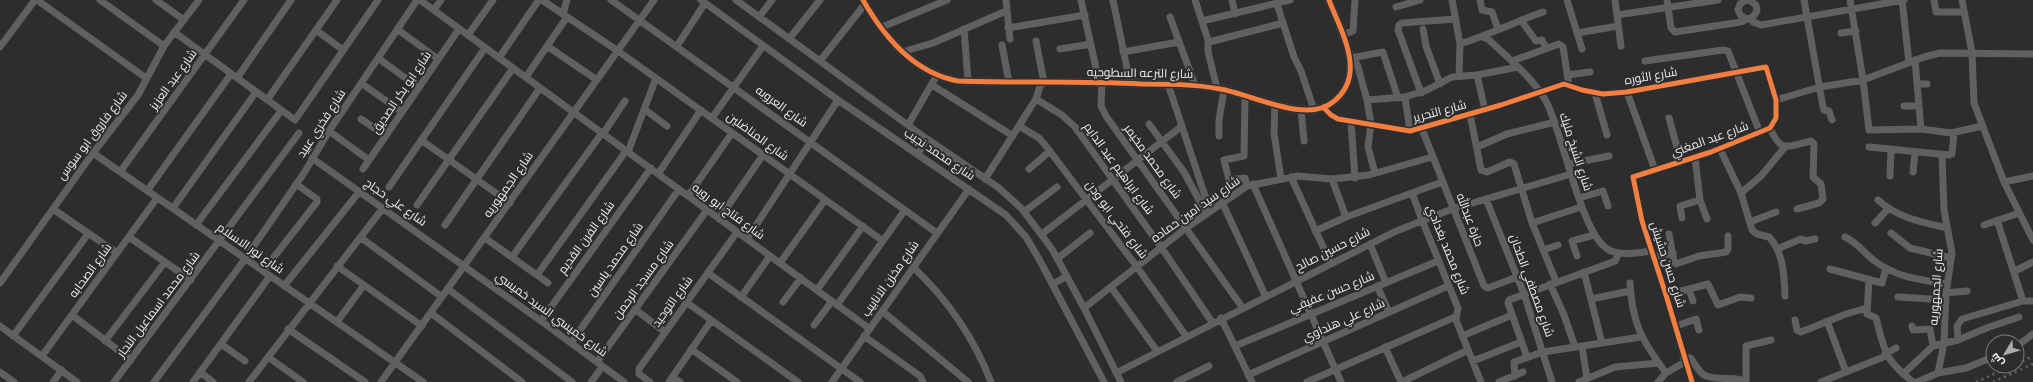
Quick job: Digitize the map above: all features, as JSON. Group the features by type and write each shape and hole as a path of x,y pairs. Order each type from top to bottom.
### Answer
{"street":[{"path":"0,48 36,0 146,78"},
{"path":"100,0 164,46"},
{"path":"156,0 184,20"},
{"name":"شارع فاروق ابو سوس","path":"0,283 93,153 138,94 164,46 199,0"},
{"name":"شارع عبد العزيز","path":"120,172 244,0"},
{"path":"147,191 291,0"},
{"path":"267,100 337,0"},
{"path":"174,32 292,119 296,119 378,0"},
{"name":"شارع فخري عبيد","path":"154,382 245,259 296,184 361,82 417,0"},
{"path":"420,0 574,113"},
{"path":"434,10 441,0"},
{"path":"468,35 493,0"},
{"name":"شارع المناضلين","path":"499,58 539,1 542,0 618,51 883,241"},
{"path":"526,77 565,16 567,0"},
{"name":"شارع العروبه","path":"611,0 937,233"},
{"name":"شارع الجمهوريه","path":"381,382 654,0"},
{"name":"شارع محمد نجيب","path":"736,0 927,139 985,179 1011,198 1025,211 1042,234 1067,276 1121,382"},
{"path":"759,17 772,0"},
{"path":"789,39 820,0"},
{"path":"882,27 930,3 947,0"},
{"path":"1006,0 1010,39"},
{"name":"شارع محمد مخيمر","path":"1082,0 1101,82 1103,111 1136,160 1242,308"},
{"path":"1113,0 1130,83"},
{"path":"1195,0 1209,42 1208,52 1221,89 1219,136"},
{"path":"1232,0 1235,14"},
{"path":"1202,21 1235,14 1272,3 1290,0"},
{"name":"شارع الترعه السطوحيه","path":"864,2 902,52 924,69 937,76 952,80 1195,85 1221,89 1301,110 1314,110 1324,108 1334,102 1344,90 1351,75 1352,58 1329,0"},
{"path":"1342,35 1353,31 1355,0"},
{"path":"1396,7 1420,0"},
{"path":"1452,0 1460,44 1459,76"},
{"path":"1480,0 1482,10 1492,12 1498,29"},
{"path":"1567,0 1582,49"},
{"path":"1615,0 1621,46"},
{"path":"1667,0 1671,28 1675,32 1741,22 1749,18 1756,14 1757,8 1754,2 1748,0 1738,2 1739,13 1749,18 1753,22 1761,25 1903,0 1917,84 1921,130"},
{"path":"1617,16 1718,0"},
{"path":"1804,0 1823,107 1824,110 1829,111 1832,120"},
{"path":"1850,0 1856,31 1869,130 1921,130 1954,133 1982,126"},
{"path":"1934,0 1936,12 1964,12"},
{"path":"1962,0 1972,53 1974,103 2004,182 2033,240"},
{"path":"677,46 703,2"},
{"name":"شارع محمد نجيب","path":"703,2 838,100 1006,215 1016,226 1039,259 1104,382"},
{"path":"820,61 864,2"},
{"path":"1272,3 1283,23 1314,110"},
{"path":"902,52 933,43 1006,11"},
{"path":"1460,44 1483,37 1498,29 1543,12"},
{"path":"1008,28 1085,16"},
{"path":"1170,17 1195,85"},
{"path":"1420,93 1398,26 1402,23 1456,19"},
{"path":"1521,20 1536,41 1542,40 1546,48"},
{"path":"1209,42 1283,23"},
{"path":"1577,33 1618,26"},
{"path":"397,29 438,59"},
{"name":"شارع ابو بكر الصديق","path":"363,169 459,29"},
{"path":"964,29 968,81"},
{"path":"1423,29 1426,46 1440,84"},
{"path":"316,30 344,50"},
{"path":"1841,33 1856,31"},
{"name":"شارع الشيخ مليك","path":"1483,37 1488,39 1512,61 1540,92 1555,122 1582,207 1594,235 1608,250 1619,253"},
{"path":"985,179 1036,99 1043,83 1036,41"},
{"path":"1123,52 1179,42"},
{"path":"1002,44 1009,82"},
{"path":"1060,49 1091,44"},
{"path":"1512,61 1546,48 1562,45 1569,86"},
{"path":"547,46 597,80"},
{"path":"712,118 763,46"},
{"path":"389,186 485,48"},
{"path":"1645,61 1726,50 1730,53 1760,133"},
{"path":"1375,173 1368,145 1371,124 1367,100 1358,67 1352,58 1383,52 1401,98 1410,131"},
{"path":"1784,147 1777,143 1770,128 1776,118 1776,100 1820,87 1863,80 1912,61 1940,53 2033,54"},
{"path":"378,58 419,88"},
{"path":"1367,100 1401,98 1420,93 1459,76 1477,75 1518,67"},
{"name":"شارع الثوره","path":"1540,92 1557,86 1569,86 1595,93 1627,92 1766,67 1776,100"},
{"path":"417,206 513,68"},
{"path":"1567,75 1590,72"},
{"path":"1477,75 1485,110"},
{"path":"908,125 937,76"},
{"path":"537,275 627,151 656,78"},
{"path":"361,82 402,112"},
{"path":"1168,84 1208,212"},
{"path":"1917,84 1927,84"},
{"path":"932,85 1013,136"},
{"path":"445,225 540,88"},
{"path":"173,208 256,92"},
{"name":"شارع التحرير","path":"1324,108 1333,117 1351,122 1410,131 1422,129 1540,92"},
{"path":"1627,92 1655,170"},
{"path":"1595,93 1607,135"},
{"path":"1245,96 1244,156 1224,160 1229,180 1245,178 1250,185 1297,281 1341,382"},
{"name":"شارع ابراهيم عبد الدايم","path":"1036,99 1069,122 1162,247 1212,322"},
{"path":"747,239 838,100"},
{"path":"512,258 625,101"},
{"path":"1275,104 1274,138 1281,178"},
{"path":"1904,106 1918,106"},
{"path":"644,109 667,126"},
{"path":"658,174 701,110"},
{"path":"1301,110 1304,141"},
{"path":"196,225 281,111"},
{"name":"شارع فتاح ابو رويه","path":"574,113 870,329"},
{"path":"1470,114 1481,170 1486,172 1512,163 1516,166 1520,188 1543,250 1564,315 1578,346 1587,379"},
{"path":"1669,118 1681,162"},
{"path":"361,119 386,136"},
{"path":"1351,122 1355,178"},
{"path":"1476,147 1506,134 1555,122"},
{"path":"1149,124 1190,181 1208,212"},
{"name":"شارع فتحي ابو ودن","path":"1019,126 1039,138 1050,151 1137,267 1186,336"},
{"path":"1042,234 1182,126"},
{"name":"شارع عبد المغني","path":"1655,170 1720,149 1770,128"},
{"name":"حارة عبدالله","path":"1422,129 1452,209 1485,287 1488,288 1517,277"},
{"path":"329,131 369,160"},
{"name":"شارع محمد اسماعيل النجار","path":"114,382 220,242 299,133"},
{"path":"688,196 732,133"},
{"path":"1869,147 1949,155 1952,154 1954,133"},
{"path":"918,154 927,139"},
{"path":"421,140 510,203"},
{"path":"1741,194 1760,176 1784,147 1811,141 1814,144 1813,177 1821,184 1823,199 1819,203 1797,209"},
{"path":"1720,149 1741,194 1754,232 1769,237 1777,249 1784,272 1785,296"},
{"path":"1890,176 1891,149"},
{"path":"1029,169 1050,151"},
{"path":"1913,172 1915,152"},
{"name":"شارع نور الاسلام","path":"93,153 423,382"},
{"path":"720,219 763,155"},
{"name":"شارع الجمهوريه","path":"1938,373 1944,343 1947,284 1952,258 1944,210 1942,155"},
{"path":"1568,164 1609,156"},
{"name":"شارع سيد امين حماده","path":"1084,308 1186,228 1222,202 1250,185 1291,177 1332,179 1355,178 1432,157"},
{"path":"1695,157 1700,200 1707,219"},
{"name":"شارع علي حجاج","path":"312,158 465,266"},
{"name":"شارع الفرن القديم","path":"541,321 651,168"},
{"name":"شارع حسن حشيش","path":"1655,170 1635,176 1632,180 1652,254 1676,326 1684,360 1692,382"},
{"name":"شارع حسين صالح","path":"1116,372 1212,322 1422,220 1520,188 1571,174"},
{"path":"2004,182 2033,176"},
{"path":"1291,177 1331,264"},
{"path":"1332,179 1346,217"},
{"path":"1315,232 1346,217 1442,182"},
{"path":"262,271 317,200 296,184"},
{"path":"1025,211 1057,187"},
{"name":"شارع محمد ياسين","path":"571,343 679,189"},
{"name":"شارع مخزن الانابيب","path":"832,382 969,189"},
{"path":"284,286 359,192"},
{"path":"1579,198 1603,192 1608,206"},
{"name":"شارع محمد بغدادي","path":"1412,193 1438,262 1459,311 1456,316 1462,336 1482,382"},
{"name":"شارع الصحابه","path":"42,356 157,198"},
{"name":"شارع مصطفي الطحان","path":"1486,199 1524,294 1552,382"},
{"path":"780,263 825,200"},
{"path":"1682,218 1680,206 1700,200"},
{"path":"1878,200 1888,209 1903,217 1947,228"},
{"path":"1222,202 1265,296"},
{"path":"1532,223 1582,207"},
{"path":"249,382 308,303 383,208"},
{"path":"53,209 117,254"},
{"path":"1875,223 1888,209"},
{"name":"شارع مسجد الرحمن","path":"591,382 600,364 636,310 707,210"},
{"path":"814,325 835,303 905,210"},
{"path":"1750,222 1776,212"},
{"path":"1984,226 2019,213"},
{"path":"1997,220 2024,301"},
{"path":"817,290 863,226"},
{"name":"شارع التوحيد","path":"650,382 639,374 638,371 737,232"},
{"path":"1057,259 1090,233"},
{"path":"1891,233 1910,248 1952,258"},
{"path":"13,336 88,234"},
{"path":"1669,234 1674,262 1676,264 1698,256 1726,252 1728,249 1728,236"},
{"path":"1577,256 1572,241 1594,235"},
{"path":"129,237 191,280"},
{"path":"360,237 442,297"},
{"path":"1845,237 1886,268 1911,278 1947,284"},
{"path":"485,238 548,283"},
{"path":"1777,249 1801,239 1806,242 1815,239"},
{"path":"1370,244 1386,282"},
{"path":"1543,250 1558,245"},
{"path":"1527,357 1508,301 1553,282 1615,261 1619,253 1673,253"},
{"path":"741,297 770,256"},
{"path":"105,341 165,262"},
{"name":"شارع حسن عفيفي","path":"1235,346 1311,313 1438,262"},
{"path":"2015,271 2033,262"},
{"path":"337,266 422,326"},
{"name":"شارع خميسي السيد خميسي","path":"465,266 624,382"},
{"path":"913,267 944,299 959,320 973,343 991,382"},
{"path":"1830,269 1882,283 1886,268"},
{"path":"1584,272 1602,343"},
{"path":"708,273 860,382"},
{"path":"193,382 270,276"},
{"path":"1053,284 1067,276"},
{"path":"783,302 801,278"},
{"path":"1869,279 1867,308 1868,316 1874,315 1876,318 1886,355 1903,374 1913,382"},
{"path":"1630,283 1633,312 1641,337 1666,373"},
{"path":"337,322 364,285"},
{"path":"1666,295 1709,285 1718,305 1740,297 1751,298"},
{"path":"1377,286 1389,312"},
{"name":"شارع علي هنداوي","path":"1250,379 1323,342 1448,286"},
{"path":"1111,287 1157,351"},
{"path":"448,289 572,382"},
{"path":"1689,289 1693,301"},
{"path":"1591,299 1630,291"},
{"path":"1898,297 1946,297 1967,291"},
{"path":"1958,340 1957,326 1962,319 2024,301 2033,301"},
{"path":"686,302 798,382"},
{"path":"1795,320 1797,330 1800,332 1826,321 1867,308"},
{"path":"636,310 665,332"},
{"path":"882,311 968,382"},
{"path":"431,313 522,382"},
{"path":"72,315 131,360"},
{"path":"1462,336 1512,315"},
{"path":"1307,382 1456,316"},
{"path":"1903,374 1933,346 1958,340 1989,327 2019,317"},
{"path":"1222,318 1250,379"},
{"path":"1676,326 1696,319 1699,330"},
{"path":"680,382 670,379 712,321"},
{"path":"1826,321 1846,372"},
{"path":"0,326 77,382"},
{"path":"1912,326 1913,330 1930,328 1933,346"},
{"path":"288,329 365,382"},
{"path":"864,336 920,376 923,382"},
{"path":"1515,376 1513,363 1543,352 1641,337"},
{"path":"1658,382 1666,373 1684,360 1690,358 1706,376 1726,380 1742,380 1745,382 1746,346 1771,340"},
{"path":"1473,361 1521,342"},
{"path":"221,344 245,361"},
{"path":"1385,347 1401,382 1468,350"},
{"path":"1821,382 1886,355 1896,348"},
{"path":"692,349 737,382"},
{"path":"268,357 303,382"},
{"path":"1917,382 1938,373 1966,368 1985,360"},
{"path":"1579,382 1622,365 1659,363"},
{"path":"1177,382 1209,366"},
{"path":"53,382 62,370"},
{"path":"0,372 14,382"},
{"path":"200,372 213,382"},
{"path":"1499,382 1523,372"}],"railway":[{"path":"2025,360 2033,356"},
{"path":"1993,382 2033,364"},
{"path":"1976,382 1994,374"}],"cycle path":[{"path":"863,0 871,14 891,40 914,62 942,77 958,81 1191,85 1233,92 1278,106 1308,110 1322,108 1333,102 1343,91 1349,79 1349,53 1345,39 1329,0"},
{"path":"1324,108 1338,119 1410,131 1501,105 1564,84 1582,90 1603,94 1627,92 1766,67 1776,100 1776,118 1770,128 1711,152 1633,177 1642,221 1692,382"}]}
